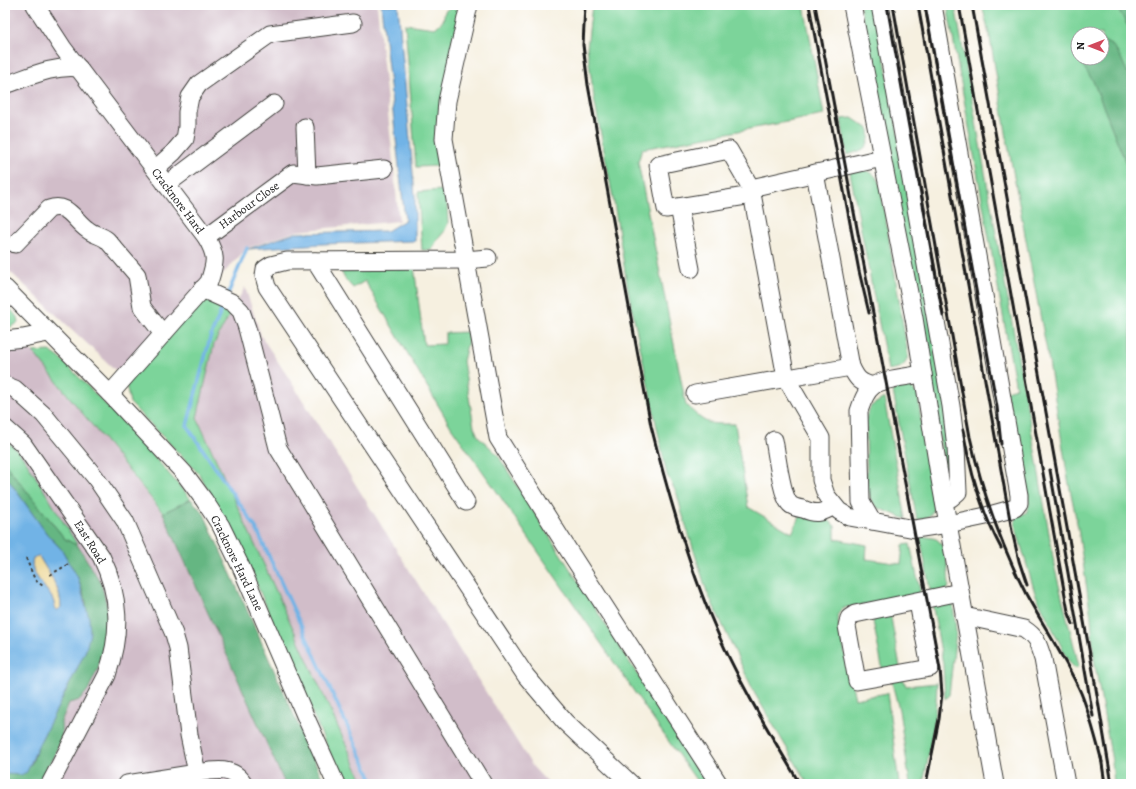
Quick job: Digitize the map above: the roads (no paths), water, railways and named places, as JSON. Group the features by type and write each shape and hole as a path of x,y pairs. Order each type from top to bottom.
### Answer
{"lane":[{"name":"Cracknore Hard","path":"35,5 63,48 206,237 213,251 214,266 209,282 110,394"},
{"path":"469,5 447,102 444,139 498,438 577,564 719,784"},
{"path":"852,5 914,318 948,524 995,784"},
{"path":"880,5 954,426 958,492 951,498 944,500"},
{"path":"882,158 815,173 752,192 666,209 658,165 729,150 752,192 786,378 821,438 821,480 826,495 839,511 849,517 915,529 948,524 1015,508 1019,503 1019,495 933,5"},
{"path":"154,169 173,153 185,139 187,112 190,97 199,84 270,34 353,24"},
{"path":"5,85 54,69 68,67 78,68"},
{"path":"166,185 274,104"},
{"path":"305,126 300,174 317,176 384,169"},
{"path":"815,173 851,367 857,378 862,383 873,386"},
{"name":"Harbour Close","path":"206,237 300,174"},
{"path":"15,244 50,209 56,207 66,209 85,228 92,233 103,236 135,271 140,285 140,299 142,307 163,334"},
{"path":"679,207 691,270"},
{"path":"488,258 465,260 287,261 271,265 265,269 264,276 267,287 526,676 565,722 631,784"},
{"path":"315,261 466,502"},
{"name":"Cracknore Hard Lane","path":"5,288 110,394 184,474 204,500 221,526 242,567 336,784"},
{"path":"202,289 233,303 241,311 247,328 278,448 483,784"},
{"path":"5,340 48,333"},
{"path":"695,394 851,367"},
{"path":"872,521 861,502 859,411 864,397 873,386 886,381 923,374"},
{"path":"5,385 15,389 44,415 95,477 126,521 174,634 178,648 189,735 197,773"},
{"name":"East Road","path":"5,428 23,444 101,556 108,572 118,617 114,650 107,675 50,784"},
{"path":"774,440 783,488 788,502 792,506 809,512 819,513 834,506"},
{"path":"918,602 930,668 857,681 847,626 849,618 855,614 960,592"},
{"path":"964,616 1024,629 1033,635 1043,659 1066,784"},
{"path":"127,784 210,770 231,771 244,784"}],"water":[{"path":"381,5 398,5 415,196 415,241 322,244 248,249 295,233 387,231 405,220"},
{"path":"5,475 47,534 62,550 78,578 89,618 90,633 86,650 38,746 27,772 21,775 5,774","holes":["38,556 57,587 61,607 58,610 56,610 52,598 38,579 33,569 33,558"]}],"waterway":[{"path":"227,296 247,248"},
{"path":"224,304 210,338 187,426 256,528 374,784"}],"railway":[{"path":"585,5 583,45 588,85 651,426 663,474 692,569 719,637 775,743 800,784"},
{"path":"809,5 859,271 869,313"},
{"path":"815,5 940,669 942,694 939,719 926,784"},
{"path":"887,5 943,316"},
{"path":"893,5 970,437 980,477 1008,556 1026,594 1068,667 1081,693 1090,718 1102,762"},
{"path":"918,5 1012,531 1019,561 1027,585"},
{"path":"925,5 997,407 1001,444"},
{"path":"959,5 1064,590 1068,611 1073,624"},
{"path":"972,5 1093,671 1112,784"},
{"path":"963,430 969,461 977,490 988,520 1001,548"},
{"path":"1050,470 1093,716"},
{"path":"1101,757 1105,784"}]}
